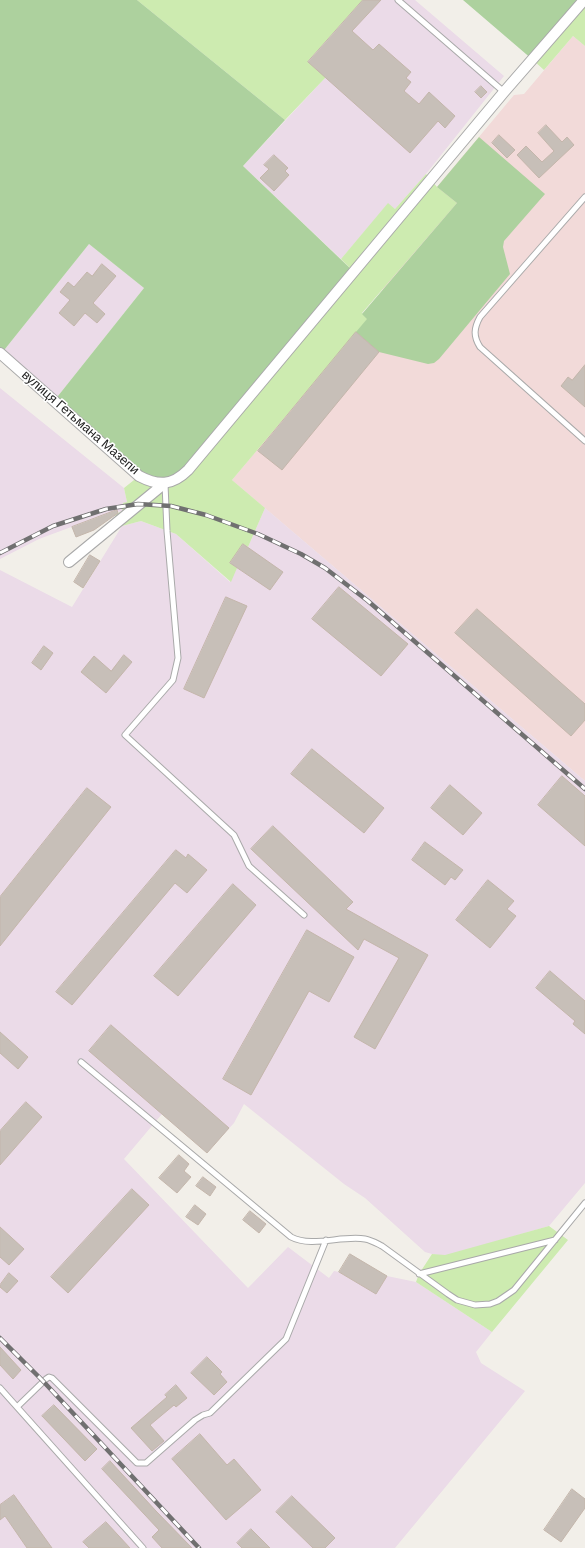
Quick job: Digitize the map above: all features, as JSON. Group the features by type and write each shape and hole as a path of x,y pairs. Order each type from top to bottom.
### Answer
{"street":[{"path":"69,562 165,483 176,480 188,470 504,92 584,0"},
{"name":"вулиця Гетьмана Мазепи","path":"0,353 139,476 151,482 165,483"}],"lane":[{"path":"398,0 504,92"},
{"path":"585,197 480,316 474,333 480,347 585,441"},
{"path":"165,483 167,531 178,658 173,680 125,735 234,835 249,866 304,915"},
{"path":"81,1062 286,1234 302,1242 358,1238 373,1241 458,1300 475,1305 490,1304 498,1301 514,1290 585,1203"},
{"path":"17,1407 46,1379 49,1377 52,1378 137,1463 146,1463 195,1420 210,1413 286,1339 326,1240"},
{"path":"419,1274 555,1240"},
{"path":"0,1388 143,1548"}],"shaded area":[{"path":"363,0 415,0 504,76 426,174 395,209 388,204 341,259 243,166 325,78 308,62"},
{"path":"573,36 585,46 585,781 232,480 367,319 437,187 514,95 524,94"},
{"path":"89,244 144,288 54,401 1,354"},
{"path":"0,388 124,488 127,502 122,511 101,516 39,539 0,559"},
{"path":"265,508 585,781 585,1183 549,1226 445,1256 432,1254 425,1252 365,1198 344,1184 244,1104 234,1123 207,1153 162,1114 124,1159 248,1288 288,1247 329,1278 334,1271 339,1272 376,1293 387,1276 416,1282 492,1332 476,1352 481,1363 525,1391 395,1548 0,1548 0,570 72,607 122,526 141,521 176,534 230,582 230,563 243,544 248,547"}],"green space":[{"path":"0,0 137,0 285,120 243,166 354,272 182,476 151,482 54,401 144,288 89,244 1,354 0,353"},
{"path":"137,0 363,0 308,61 326,77 285,120"},
{"path":"463,0 584,0 533,60"},
{"path":"585,0 585,46 573,36 544,70 533,60"},
{"path":"479,137 545,194 504,241 503,247 510,274 439,359 434,363 428,364 379,352 356,332 367,319 362,314 457,203 437,187"},
{"path":"426,174 437,187 457,203 362,313 368,319 232,480 265,508 248,547 243,544 230,563 237,568 231,582 176,534 141,521 122,526 115,515 122,511 123,503 127,502 124,488 139,476 354,272 341,259 388,203 395,209"},
{"path":"549,1226 568,1240 492,1332 416,1282 419,1274 432,1254 445,1255"}],"building":[{"path":"363,0 381,0 352,31 373,50 379,44 411,72 406,78 411,82 404,91 419,104 429,92 455,116 445,128 438,121 410,153 308,62"},
{"path":"481,86 487,92 481,98 475,92"},
{"path":"546,125 562,142 567,137 574,145 539,178 517,155 526,146 542,162 554,151 538,133"},
{"path":"499,135 515,150 507,158 492,143"},
{"path":"274,155 288,168 285,171 289,175 274,191 260,178 269,169 264,165"},
{"path":"102,264 116,276 93,303 105,314 97,323 85,313 74,326 59,313 70,300 60,292 68,282 74,287 87,272 92,276"},
{"path":"356,332 379,352 282,470 258,451"},
{"path":"585,365 585,407 561,386 568,377 572,380"},
{"path":"117,510 118,513 94,530 76,537 72,527"},
{"path":"243,544 283,572 270,590 230,563"},
{"path":"90,555 100,561 83,588 74,582"},
{"path":"339,587 408,644 381,676 312,619"},
{"path":"226,597 247,606 204,698 184,689"},
{"path":"477,609 585,704 585,720 571,736 455,633"},
{"path":"44,646 53,653 41,670 32,663"},
{"path":"124,655 132,662 106,693 81,672 94,656 111,671"},
{"path":"312,749 384,808 364,833 291,774"},
{"path":"562,776 585,796 585,846 538,805"},
{"path":"450,785 482,813 463,835 431,808"},
{"path":"87,788 111,807 0,946 0,897"},
{"path":"273,826 353,902 346,909 428,955 375,1049 354,1037 399,958 364,939 358,950 251,849"},
{"path":"425,842 463,870 455,880 451,877 445,885 412,860"},
{"path":"176,850 186,858 188,854 207,870 187,893 175,883 72,1005 56,992"},
{"path":"488,880 514,901 507,909 516,916 490,948 456,920"},
{"path":"233,884 256,905 178,996 154,976"},
{"path":"307,930 354,957 329,1002 309,991 251,1095 223,1079"},
{"path":"550,971 585,1001 585,1034 573,1024 575,1021 536,988"},
{"path":"111,1025 229,1128 207,1153 89,1051"},
{"path":"0,1032 28,1057 18,1069 0,1053"},
{"path":"26,1102 42,1117 0,1165 0,1131"},
{"path":"179,1155 189,1164 184,1171 191,1177 177,1193 159,1178"},
{"path":"203,1177 216,1187 210,1196 196,1186"},
{"path":"132,1189 149,1205 68,1293 51,1277"},
{"path":"195,1205 206,1214 198,1225 186,1217"},
{"path":"250,1211 266,1224 259,1233 243,1220"},
{"path":"0,1227 24,1249 9,1265 0,1257"},
{"path":"350,1254 387,1276 376,1294 339,1272"},
{"path":"9,1273 18,1281 7,1293 0,1287 0,1285"},
{"path":"0,1347 21,1370 13,1379 0,1365"},
{"path":"207,1357 222,1372 220,1374 227,1382 214,1395 191,1373"},
{"path":"176,1385 187,1398 176,1407 174,1405 150,1425 164,1441 152,1451 131,1428 167,1397 165,1395"},
{"path":"54,1405 97,1449 85,1461 42,1416"},
{"path":"200,1434 227,1465 234,1459 261,1490 226,1520 172,1459"},
{"path":"110,1461 192,1548 162,1548 152,1537 159,1530 102,1469"},
{"path":"572,1489 585,1499 585,1508 561,1542 544,1530"},
{"path":"14,1495 52,1548 27,1548 5,1516 0,1520 0,1505"},
{"path":"292,1496 335,1538 325,1548 313,1548 276,1512"},
{"path":"106,1522 130,1548 89,1548 83,1542"},
{"path":"251,1529 270,1548 242,1548 237,1543"}],"railway":[{"path":"0,553 53,526 106,509 138,504 171,506 206,515 258,534 301,554 325,568 368,601 585,789"},
{"path":"0,1338 42,1380 199,1548"}]}
